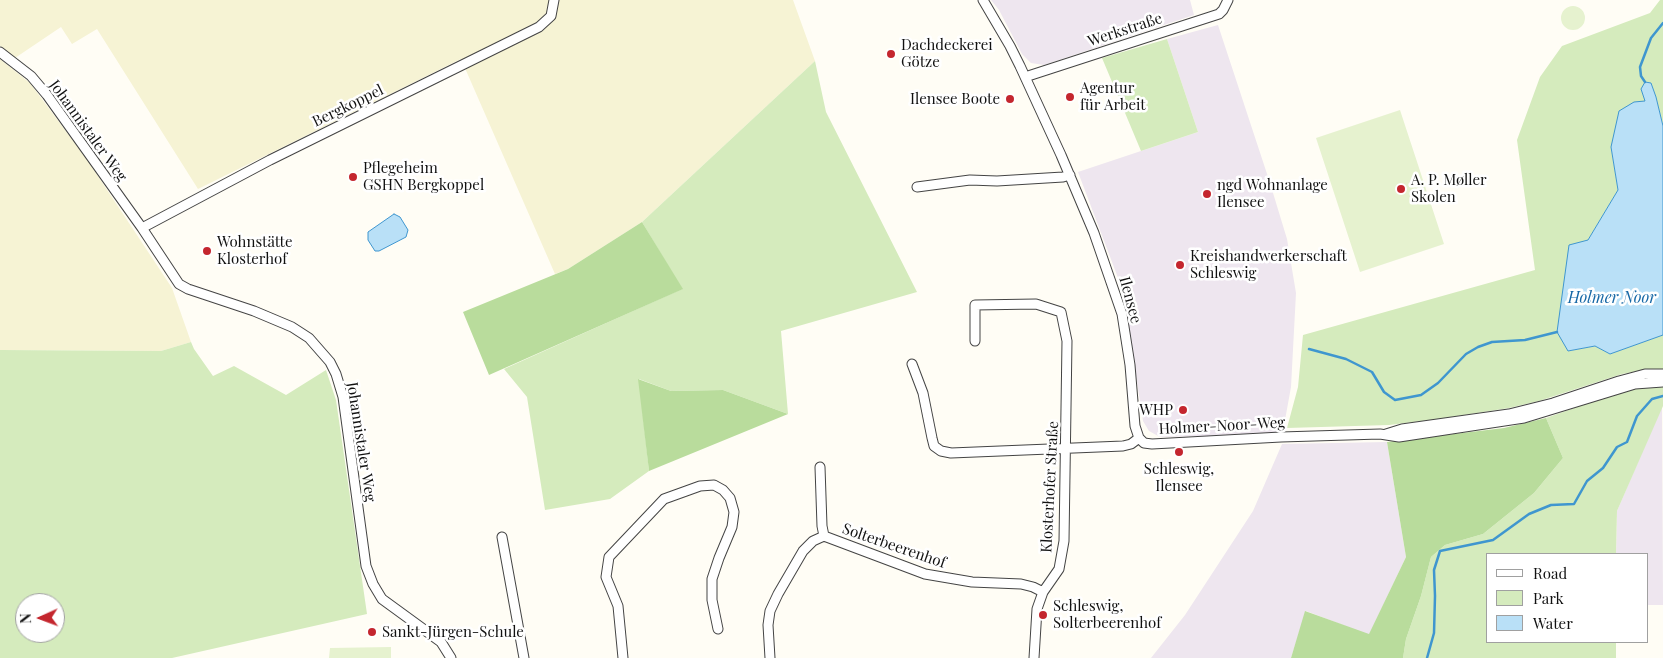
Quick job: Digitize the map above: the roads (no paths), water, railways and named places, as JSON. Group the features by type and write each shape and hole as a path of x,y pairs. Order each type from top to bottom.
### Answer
{"street":[{"name":"Bergkoppel","path":"142,228 270,160 539,27 551,16 554,0"},
{"name":"Ilensee","path":"982,0 1010,46 1025,77 1070,175 1098,242 1122,314 1130,365 1135,426 1139,438"},
{"name":"Werkstraße","path":"1025,77 1219,14 1228,0"},
{"name":"Johannistaler Weg","path":"0,52 31,76 47,96 142,228 179,284 292,327 310,338 330,362 343,397 366,566 372,584 382,598 441,642 451,658"},
{"path":"916,187 970,180 997,182 1070,175"},
{"name":"Klosterhofer Straße","path":"976,341 975,305 1036,304 1061,312 1067,340 1064,541 1059,569 1043,592 1037,610 1034,658"},
{"name":"Holmer-Noor-Weg","path":"912,364 923,393 934,446 942,451 951,453 1127,446 1139,438 1144,443 1152,444 1384,434 1399,437 1516,420 1550,412 1634,384 1663,382"},
{"name":"Holmer-Noor-Weg","path":"1384,434 1402,429 1509,414 1645,374 1663,374"},
{"name":"Solterbeerenhof","path":"820,467 824,536"},
{"path":"623,658 618,606 606,577 609,557 664,499 700,486 714,485 723,490 730,498 734,512 732,526 712,579 712,600 718,629"},
{"name":"Solterbeerenhof","path":"770,658 768,625 770,611 803,551 813,541 824,536 925,574 972,582 1021,584 1043,592"},
{"path":"502,537 524,658"}],"water":[{"name":"Holmer Noor","path":"1645,82 1651,83 1663,126 1663,335 1610,354 1595,346 1568,351 1557,332 1569,245 1588,240 1618,190 1611,147 1619,111 1634,102 1645,101 1641,89"},
{"path":"394,214 400,217 408,230 406,237 379,251 375,251 368,240 368,232"}],"waterway":[{"path":"1645,82 1641,76 1640,67 1651,38 1663,23"},
{"path":"1309,349 1346,359 1372,372 1384,392 1395,400 1421,395 1438,383 1466,354 1478,347 1492,342 1525,340 1557,332"},
{"path":"1427,658 1434,633 1434,570 1440,551 1493,540 1529,514 1551,505 1574,504 1587,481 1603,468 1617,447 1627,442 1637,416 1652,399 1663,396"}],"place":[{"name":"Dachdeckerei Götze","path":"891,54"},
{"name":"Agentur für Arbeit","path":"1070,97"},
{"name":"Ilensee Boote","path":"1010,99"},
{"name":"Pflegeheim GSHN Bergkoppel","path":"353,177"},
{"name":"A. P. Møller Skolen","path":"1401,189"},
{"name":"ngd Wohnanlage Ilensee","path":"1207,194"},
{"name":"Wohnstätte Klosterhof","path":"207,251"},
{"name":"Kreishandwerkerschaft Schleswig","path":"1180,265"},
{"name":"WHP","path":"1183,410"},
{"name":"Schleswig, Ilensee","path":"1179,452"},
{"name":"Schleswig, Solterbeerenhof","path":"1043,615"},
{"name":"Sankt-Jürgen-Schule","path":"372,632"}]}
